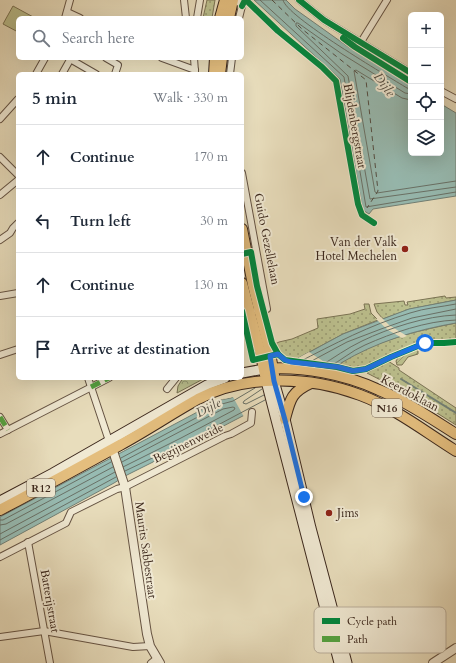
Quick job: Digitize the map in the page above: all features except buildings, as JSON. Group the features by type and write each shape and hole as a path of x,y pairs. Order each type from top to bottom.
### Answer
{"main road":[{"path":"221,16 231,1"},
{"path":"228,16 231,1"},
{"path":"214,60 214,72"},
{"path":"220,72 222,60"},
{"name":"Guido Gezellelaan","path":"244,236 249,252 258,311 271,373"},
{"name":"Guido Gezellelaan","path":"244,286 258,311"},
{"path":"244,373 271,373 275,400 325,607"},
{"name":"Keerdoklaan","path":"271,373 326,373 336,375 380,390 456,434"},
{"name":"N16","path":"271,373 310,382"},
{"name":"R12","path":"0,510 198,399 224,389 251,383 271,373"},
{"name":"R12","path":"0,502 112,448 196,391 221,380"},
{"path":"285,420 289,403 293,395 300,388 310,382"},
{"name":"Keerdoklaan","path":"310,382 323,384 359,395 396,411 456,451"},
{"path":"275,400 285,420 332,607"},
{"path":"337,653 339,663"},
{"path":"344,653 347,663"}],"street":[{"path":"66,16 70,0"},
{"path":"184,0 186,16"},
{"path":"197,16 200,0"},
{"path":"299,0 324,20 408,71"},
{"path":"361,42 387,0"},
{"path":"231,1 242,6 240,16"},
{"path":"67,12 76,16"},
{"path":"37,72 44,60"},
{"path":"63,72 69,60"},
{"path":"72,60 93,72"},
{"path":"109,60 118,65 116,72"},
{"path":"167,60 195,72 194,60"},
{"path":"230,72 232,60"},
{"path":"444,93 456,99"},
{"path":"0,120 16,101"},
{"path":"0,157 16,173"},
{"path":"0,195 16,182"},
{"name":"Guido Gezellelaan","path":"244,196 249,252"},
{"path":"0,240 10,233 12,228 16,225"},
{"path":"0,296 16,293"},
{"path":"0,355 16,350"},
{"path":"89,380 112,448"},
{"path":"0,434 105,380"},
{"path":"167,389 174,380"},
{"name":"Begijnenweide","path":"124,484 231,434 251,423 252,412"},
{"path":"0,417 8,430"},
{"name":"Maurits Sabbestraat","path":"112,448 124,484 147,634 156,662"},
{"path":"0,557 66,523 71,512 124,484"},
{"name":"Batterijstraat","path":"28,542 50,663"},
{"path":"0,637 44,631 133,647 150,646"},
{"path":"433,663 456,648"}],"green space":[{"path":"207,0 215,0 212,16 203,16"},
{"path":"13,6 31,16 16,16 16,31 3,24"},
{"path":"445,296 446,298 456,297 456,300 410,309 383,319 377,312 374,304 404,301 405,305 408,305 407,302"},
{"path":"364,304 369,304 371,313 378,320 343,334 293,361 284,356 275,344 292,339 318,328 317,319 350,314 365,309"},
{"path":"456,323 456,339 435,342 418,339 415,345 389,356 369,367 351,370 339,366 354,355 391,339"},
{"path":"415,350 418,351 418,354 408,357 402,365 397,365 396,361 399,356"},
{"path":"388,361 456,408 456,425 402,391 367,373"},
{"path":"182,380 201,380 177,393 178,386"}],"water":[{"name":"Dijle","path":"254,0 286,0 295,9 347,46 408,84 408,156 444,156 444,106 456,113 456,196 373,209 369,214 361,209 362,206 340,79"},
{"name":"Dijle","path":"456,300 456,323 411,333 368,349 341,363 339,366 127,475 0,545 0,517 220,400 231,398 291,362 343,334 409,309"}],"pier":[{"path":"381,317 389,325 407,336 402,338 388,330 376,319"},
{"path":"309,352 326,363 339,366 244,417 233,397 220,400 231,396"}],"waterway":[{"path":"401,379 456,413"}],"ferry route":[{"path":"272,0 302,29 366,80 378,191 367,208"}],"marked path":[{"path":"91,387 105,380"},
{"path":"0,417 8,430"}],"cycle path":[{"path":"299,0 324,20 408,71"},
{"name":"Blijdenbergstraat","path":"242,6 244,2 247,1 278,31 322,67 336,81 358,204 362,215 374,223"},
{"path":"343,38 408,80"},
{"path":"244,254 251,252 257,286 272,343 278,354 285,360 337,367 353,371 366,369 425,343 456,342"},
{"path":"244,320 253,360 278,354"}],"place":[{"name":"Van der Valk Hotel Mechelen","path":"405,249"},
{"name":"Jims","path":"329,513"}],"route":[{"path":"304,497 274,381 270,356 278,354 285,360 291,362 338,367 353,371 368,369 391,357 425,343"}]}
